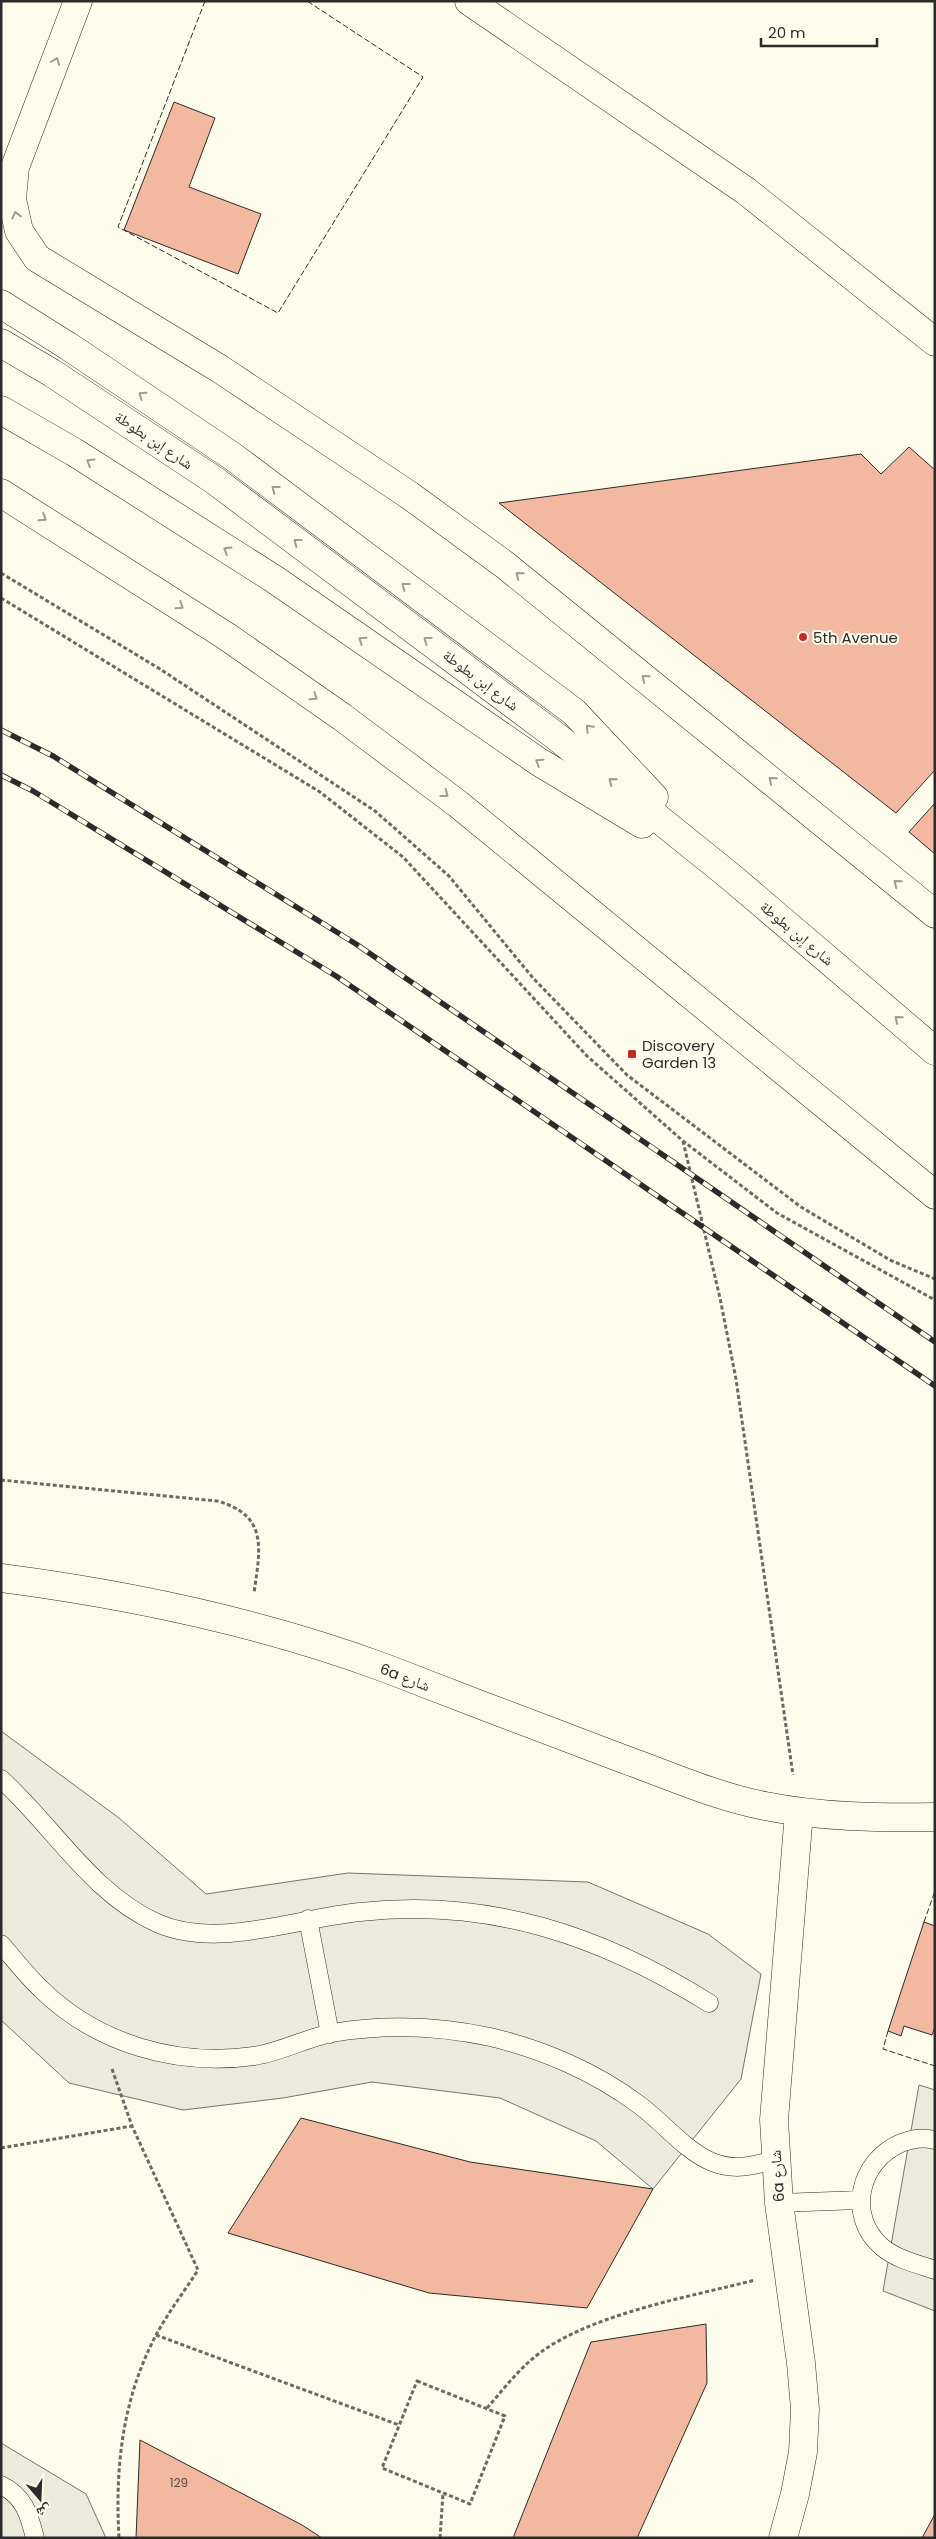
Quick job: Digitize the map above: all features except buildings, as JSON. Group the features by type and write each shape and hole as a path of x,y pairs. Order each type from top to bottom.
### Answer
{"main road":[{"path":"78,1 15,167 12,199 19,231 38,258 228,374 409,495 506,565 935,914"},
{"path":"469,1 746,190 935,342"},
{"path":"1,304 68,346 232,456 574,712 731,877"},
{"name":"شارع إبن بطوطة","path":"1,342 60,378 214,480 557,737 731,877 935,1051"},
{"path":"1,410 74,452 274,579 539,762 731,877"},
{"path":"1,493 226,636 342,716 419,774 935,1195"},
{"name":"6a شارع","path":"1,1578 129,1597 250,1625 385,1668 692,1784 762,1806 799,1812 858,1816 935,1817"},
{"name":"6a شارع","path":"783,2538 796,2494 805,2409 801,2364 779,2203 774,2120 799,1812"}],"lane":[{"path":"1,1779 99,1883 126,1908 159,1924 196,1933 234,1934 308,1919 360,1912 413,1909 465,1912 517,1920 568,1934 617,1952 664,1975 709,2003"},
{"path":"308,1919 330,2034"},
{"path":"1,1944 40,1988 67,2012 98,2030 135,2046 167,2055 215,2060 256,2056 295,2046 330,2034 384,2027 438,2029 491,2038 543,2053 592,2075 638,2104 694,2151 712,2162 731,2167 751,2167 775,2160"},
{"path":"935,2140 909,2140 890,2148 874,2162 864,2180 860,2200 863,2217 870,2234 882,2248 897,2257 935,2270"},
{"path":"779,2203 860,2200"},
{"path":"1,2485 12,2490 23,2501 35,2538"}],"path":[{"path":"1,573 160,669 375,811 449,876 533,978 627,1075 801,1207 890,1260 935,1279"},
{"path":"1,598 320,792 404,857 588,1056 683,1141 777,1213 935,1300"},
{"path":"683,1141 720,1298 736,1379 799,1812"},
{"path":"1,1480 217,1501 235,1506 249,1517 258,1534 260,1552 250,1625"},
{"path":"98,2030 132,2126 198,2270 156,2335 142,2362 128,2405 120,2449 116,2494 120,2538"},
{"path":"1,2148 132,2126"},
{"path":"487,2408 532,2359 578,2330 618,2316 788,2272"},
{"path":"156,2335 399,2425"},
{"path":"417,2381 487,2408 505,2416 470,2504 382,2468 417,2381"},
{"path":"440,2538 443,2493"}],"shaded area":[{"path":"1,1731 119,1818 206,1894 348,1873 588,1882 708,1934 761,1974 741,2079 653,2189 596,2141 500,2098 372,2082 283,2098 183,2110 69,2083 1,2020"},
{"path":"919,2085 935,2090 935,2311 883,2291"},
{"path":"1,2443 86,2494 106,2538 1,2538"}],"railway":[{"path":"1,730 53,756 356,944 935,1342"},
{"path":"1,775 33,791 336,976 935,1386"}],"fence":[{"path":"205,1 118,227 278,313 423,77 307,1"},
{"path":"924,1922 935,1891"},
{"path":"888,2031 883,2049 935,2066"}],"place":[{"name":"5th Avenue","path":"803,637"},
{"name":"Discovery Garden 13","path":"632,1054"}]}
